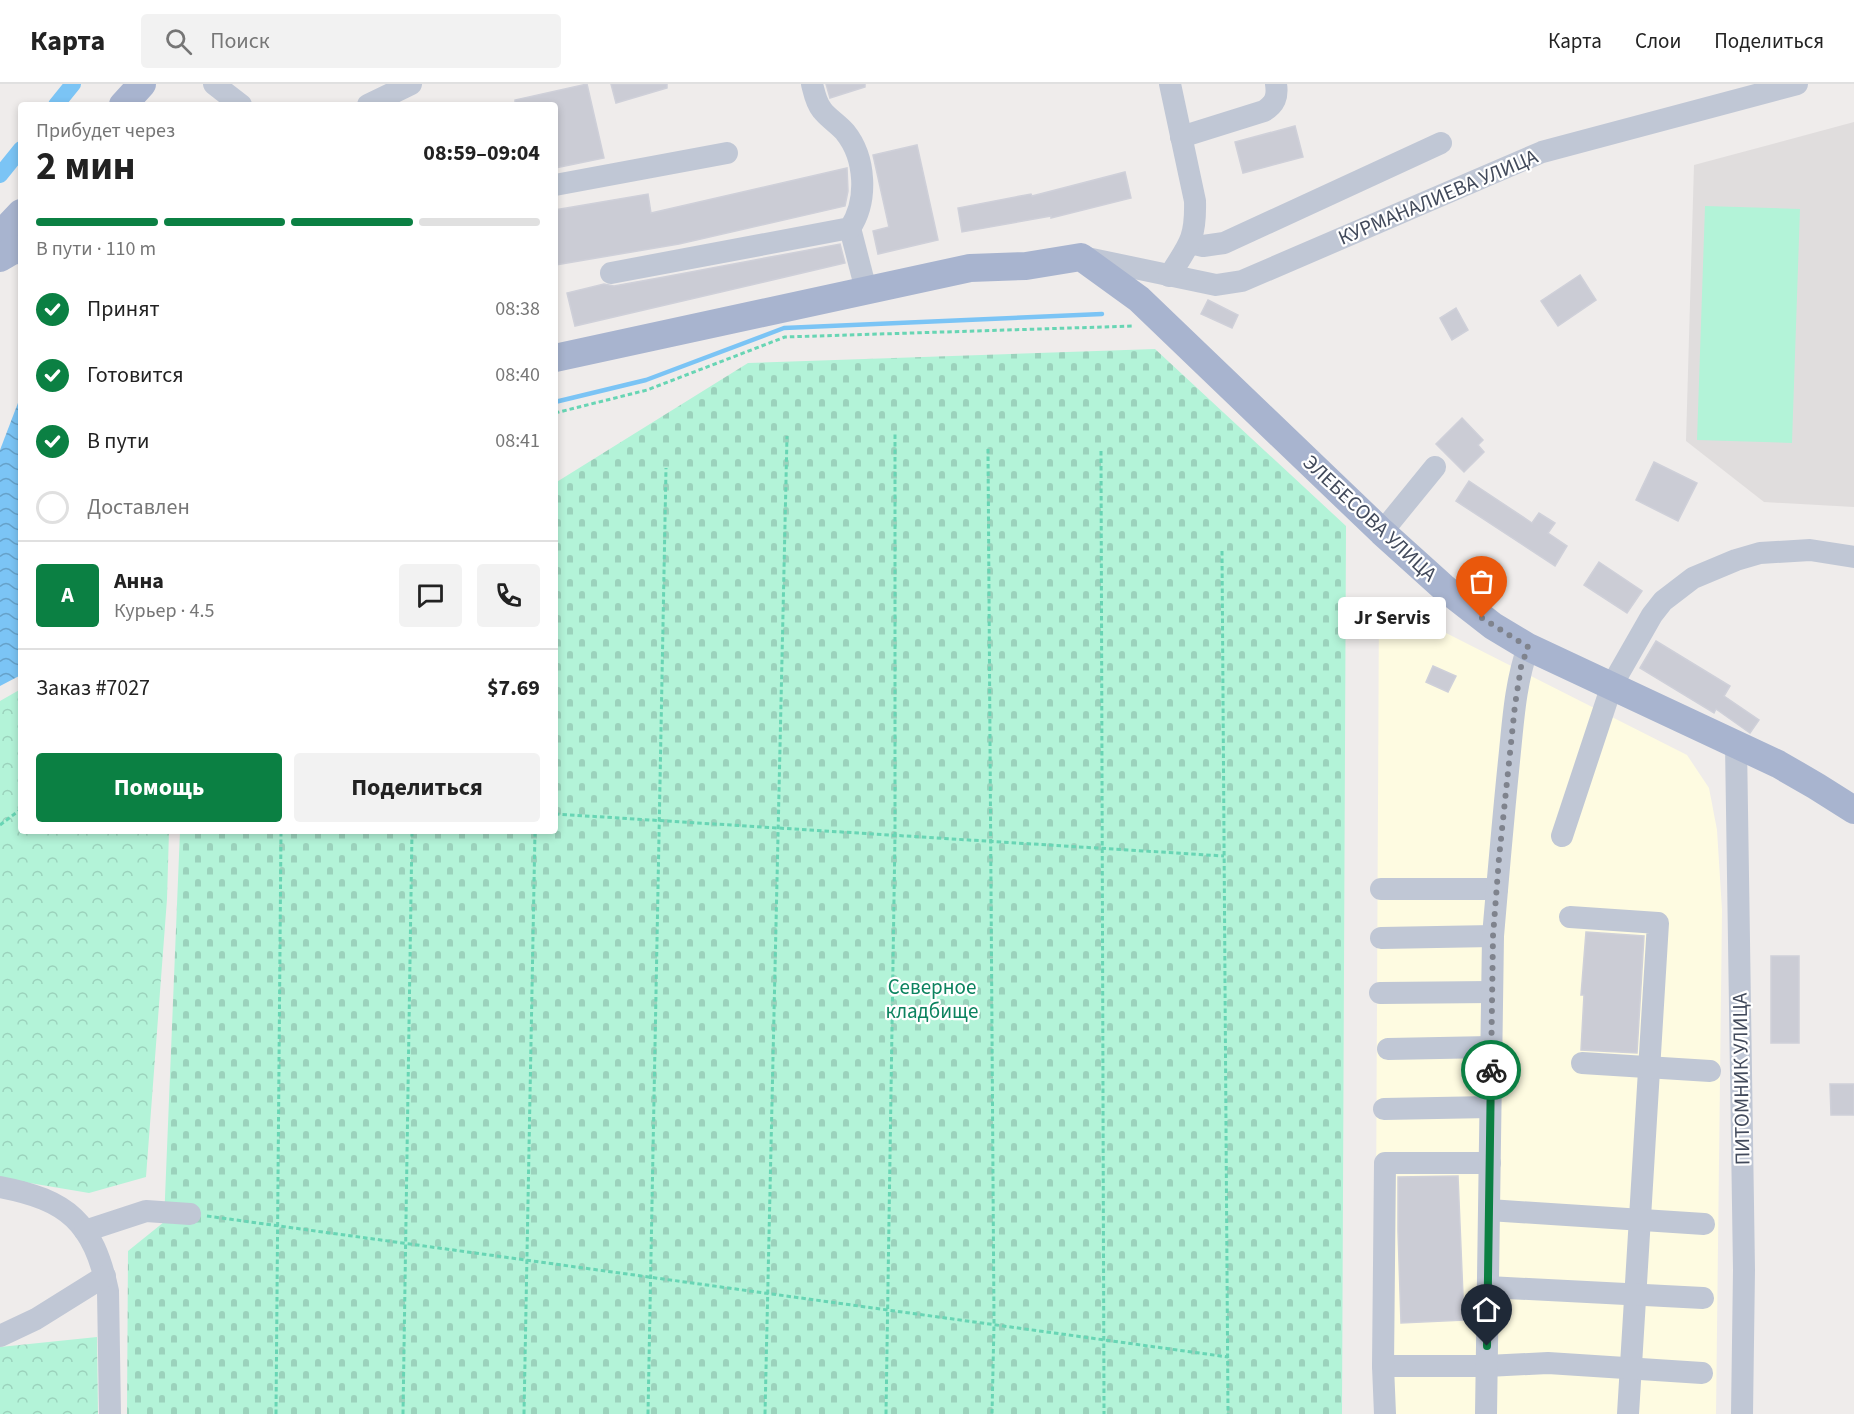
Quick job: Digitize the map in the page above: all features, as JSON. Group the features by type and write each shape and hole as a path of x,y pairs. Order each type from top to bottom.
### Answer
{"main road":[{"path":"126,102 142,84"},
{"path":"0,235 18,216"},
{"path":"0,258 18,250"},
{"path":"558,357 970,268 1026,266 1081,257"},
{"name":"ЭЛЕБЕСОВА УЛИЦА","path":"1081,257 1139,299 1382,532 1471,609 1528,647 1736,744 1816,786 1854,810"}],"street":[{"path":"214,84 237,102"},
{"path":"366,98 411,84"},
{"path":"812,84 820,108 846,133 858,158 863,186 861,206 850,228 866,290"},
{"path":"1169,276 1190,243 1195,217 1195,201 1170,84"},
{"path":"1181,137 1264,111 1274,105 1277,95 1276,84"},
{"name":"КУРМАНАЛИЕВА УЛИЦА","path":"1081,257 1216,285 1242,281 1542,152 1719,94 1797,84"},
{"path":"1190,243 1203,246 1224,243 1441,143"},
{"path":"558,184 727,153"},
{"path":"612,273 850,228"},
{"path":"1382,532 1435,467"},
{"path":"1562,836 1612,685 1652,615 1663,601 1693,578 1736,560 1760,553 1810,550 1854,557"},
{"path":"1486,1414 1493,936 1515,705 1521,667 1528,647"},
{"name":"ПИТОМНИК УЛИЦА","path":"1736,744 1744,1270 1742,1414"},
{"path":"1381,889 1497,889"},
{"path":"1570,917 1658,923 1628,1414"},
{"path":"1381,938 1493,936"},
{"path":"1380,993 1492,992"},
{"path":"1388,1049 1491,1047"},
{"path":"1582,1063 1710,1071"},
{"path":"1384,1109 1491,1107"},
{"path":"1385,1414 1383,1366 1384,1163 1490,1163"},
{"path":"0,1187 36,1195 62,1207 85,1231 93,1245 105,1276 110,1306 110,1414"},
{"path":"1489,1210 1704,1224"},
{"path":"85,1231 146,1211 190,1214"},
{"path":"0,1336 36,1319 105,1276"},
{"path":"1488,1287 1703,1298"},
{"path":"1383,1366 1487,1366 1548,1363 1701,1373"}],"path":[{"path":"558,412 647,390 785,337 1135,326"},
{"path":"886,1414 895,835 895,432"},
{"path":"765,1414 787,436"},
{"path":"988,449 994,1324 992,1414"},
{"path":"1101,451 1104,1414"},
{"path":"648,1414 666,468"},
{"path":"1222,551 1228,1414"},
{"path":"0,825 18,811"},
{"path":"558,814 1224,856"},
{"path":"276,1414 281,834"},
{"path":"403,1414 412,834"},
{"path":"524,1414 536,834"},
{"path":"190,1214 1228,1357"}],"shaded area":[{"path":"1854,122 1854,507 1764,502 1686,441 1694,165"},
{"path":"1379,599 1687,755 1709,788 1717,830 1722,910 1716,1414 1375,1414"}],"green space":[{"path":"1705,206 1800,209 1792,443 1697,440"},
{"name":"Северное кладбище","path":"1155,349 1346,526 1342,1414 127,1414 128,1251 164,1222 180,834 558,834 558,481 748,363"},
{"path":"18,691 18,834 169,834 167,899 146,1177 89,1193 0,1178 0,701"},
{"path":"97,1337 98,1414 0,1414 0,1347"}],"water":[{"path":"18,403 18,677 0,686 0,450"}],"building":[{"path":"587,84 604,158 558,167 558,102 515,102 515,100"},
{"path":"611,84 667,84 667,88 616,103"},
{"path":"826,84 865,84 865,87 830,98"},
{"path":"1295,126 1303,157 1243,173 1235,142"},
{"path":"917,145 938,240 878,254 873,231 889,227 873,155"},
{"path":"847,168 848,191 845,206 679,244 558,264 558,209 648,194 651,213"},
{"path":"1125,172 1131,198 1051,218 1051,216 962,232 958,208 1031,194 1032,196"},
{"path":"840,244 845,263 575,326 567,293 604,284 614,286"},
{"path":"1580,275 1596,300 1558,326 1541,301"},
{"path":"1208,300 1238,315 1232,328 1201,314"},
{"path":"1456,308 1468,330 1452,340 1440,318"},
{"path":"1462,418 1483,440 1478,445 1484,452 1464,472 1436,444"},
{"path":"1654,462 1697,483 1678,521 1636,500"},
{"path":"1469,481 1532,523 1539,513 1555,523 1548,533 1567,546 1555,566 1456,501"},
{"path":"1599,562 1642,591 1627,613 1584,585"},
{"path":"1656,641 1730,686 1724,696 1759,720 1750,733 1716,709 1714,713 1640,668"},
{"path":"1433,666 1456,676 1448,692 1426,682"},
{"path":"1586,932 1644,936 1637,1053 1581,1050 1584,995 1581,995"},
{"path":"1771,956 1799,956 1799,1043 1771,1043"},
{"path":"1830,1084 1854,1084 1854,1115 1831,1115"},
{"path":"1458,1176 1464,1320 1401,1323 1398,1177"}],"waterway":[{"path":"58,102 73,84"},
{"path":"0,175 18,153"},
{"path":"558,401 646,380 784,328 1102,314"}],"way so far":[{"path":"1482,618 1528,647 1521,667 1515,705 1499,858 1493,936 1491,1070"}],"place":[{"name":"Jr Servis","path":"1482,618"}],"route":[{"path":"1487,1346 1491,1070"}]}
